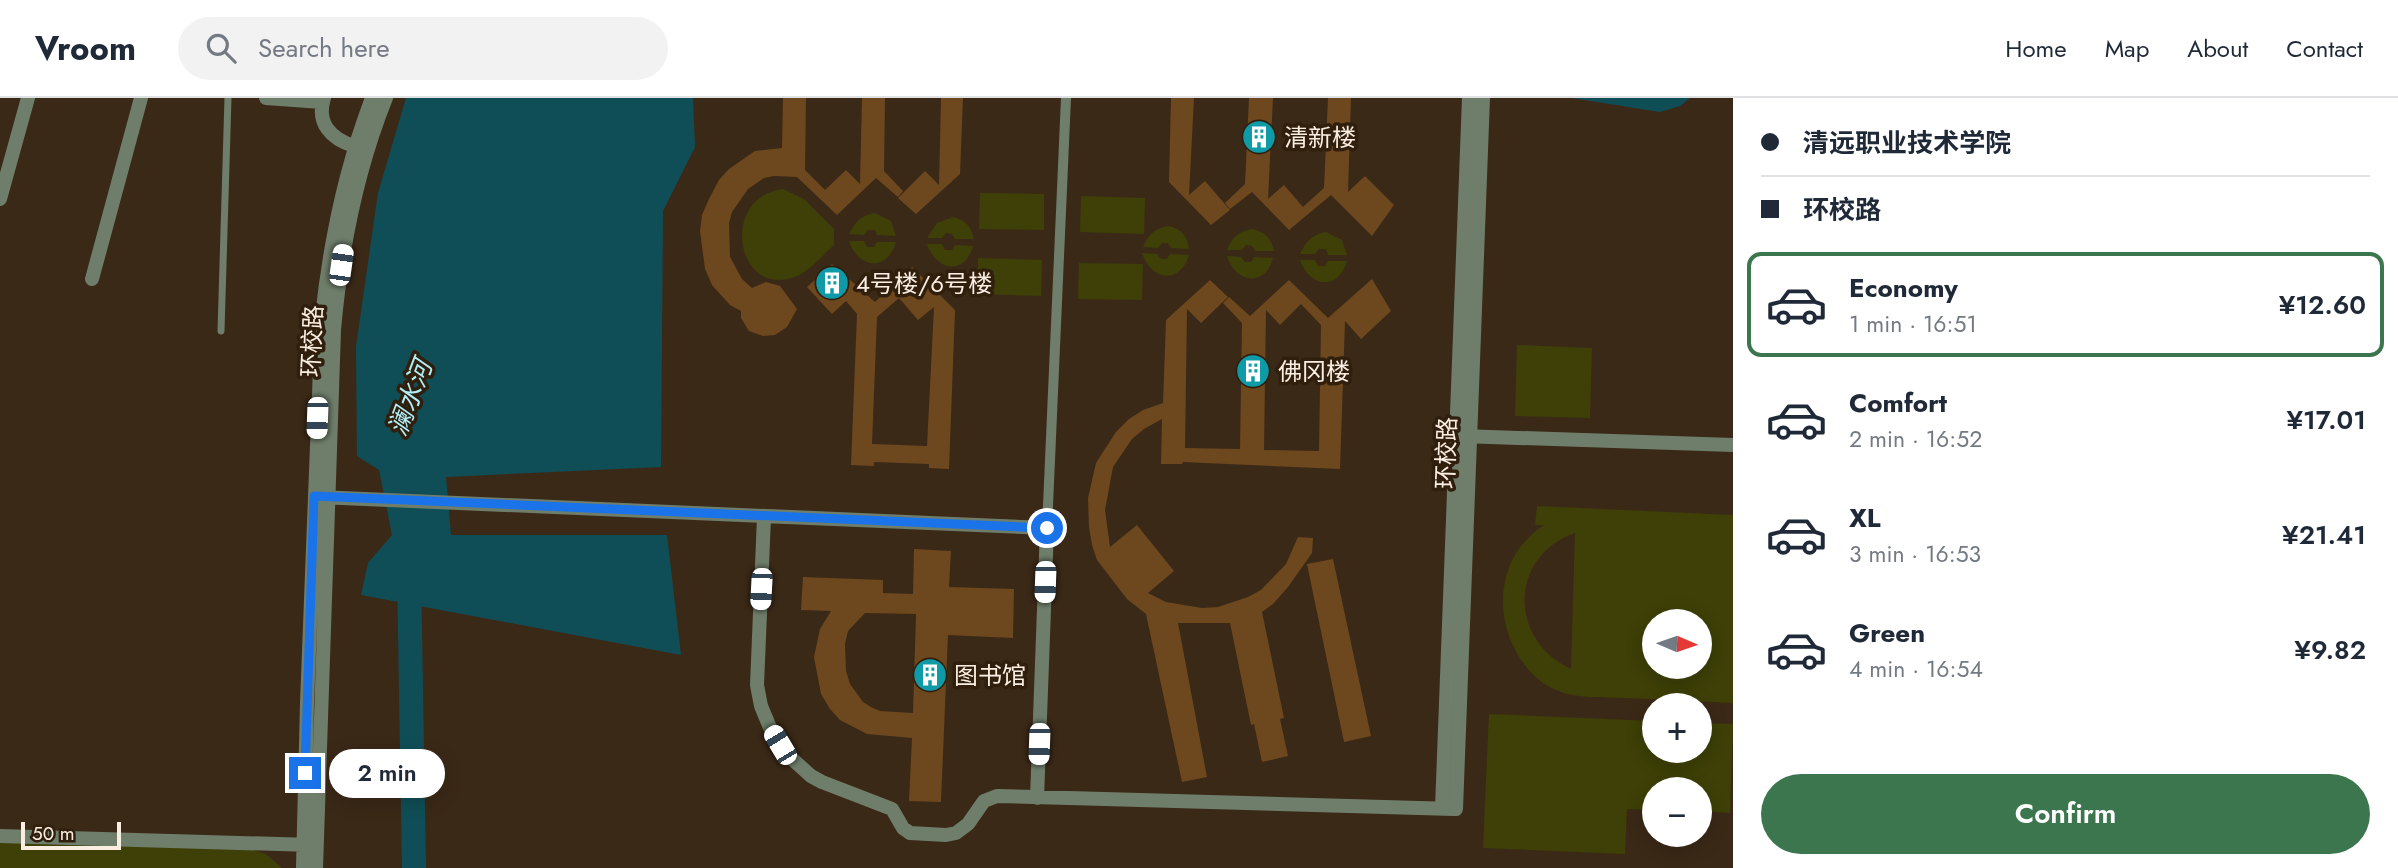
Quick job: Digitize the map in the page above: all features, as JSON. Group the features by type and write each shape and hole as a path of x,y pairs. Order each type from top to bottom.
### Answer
{"street":[{"path":"0,199 28,98"},
{"path":"92,279 141,98"},
{"path":"266,98 323,100 322,118 330,134 354,146"},
{"name":"环校路","path":"316,868 311,844 314,496 319,354 327,263 342,188 372,98"},
{"name":"环校路","path":"303,868 311,844 329,497 334,330 340,272 352,204 365,154 386,98"},
{"path":"764,517 757,685 766,718 790,757 822,782 892,809 903,828 910,833 956,833 968,824 984,801 990,797 1037,798 1066,98"},
{"name":"环校路","path":"1037,798 1449,809 1462,437 1469,98"},
{"name":"环校路","path":"1462,437 1483,98"},
{"path":"1462,437 1733,445"},
{"path":"314,496 1047,528"},
{"path":"0,836 311,844"}],"lane":[{"path":"221,331 228,98"}],"shaded area":[{"path":"783,189 804,199 834,229 834,245 802,273 776,280 760,274 749,262 743,245 743,227 749,209 762,196"},
{"path":"980,193 1044,194 1044,230 979,229"},
{"path":"1081,196 1145,198 1144,234 1080,232"},
{"path":"875,213 891,221 896,236 877,235 875,230 868,230 864,235 849,234 859,220"},
{"path":"953,217 968,225 974,239 955,239 952,234 946,233 942,238 927,238 937,223"},
{"path":"1169,226 1183,234 1189,249 1171,248 1168,243 1162,243 1158,248 1143,247 1153,233"},
{"path":"1253,229 1267,237 1274,251 1255,251 1252,246 1246,245 1242,250 1227,250 1237,235"},
{"path":"1326,232 1342,240 1347,255 1328,255 1326,249 1319,249 1315,254 1300,254 1310,239"},
{"path":"849,241 864,241 867,247 874,247 877,242 896,242 886,259 873,263 859,257"},
{"path":"927,244 942,244 945,250 952,250 955,245 973,246 964,262 950,266 937,260"},
{"path":"1142,253 1157,254 1161,259 1167,259 1170,254 1189,255 1179,271 1166,276 1152,269"},
{"path":"1227,256 1241,257 1245,262 1251,262 1254,257 1273,258 1264,274 1250,278 1236,272"},
{"path":"978,258 1042,260 1041,296 977,294"},
{"path":"1300,260 1315,260 1318,266 1325,266 1328,261 1347,261 1337,278 1324,282 1310,276"},
{"path":"1079,263 1143,264 1142,300 1078,299"},
{"path":"1517,345 1592,348 1590,418 1515,416"},
{"path":"1537,506 1733,515 1733,703 1712,702 1712,693 1642,693 1642,699 1581,696 1556,690 1534,675 1517,654 1511,641 1503,602 1506,579 1513,558 1526,540 1544,525 1535,525","holes":["1575,533 1571,668 1550,656 1536,639 1527,619 1525,599 1528,578 1538,560 1553,544"]},
{"path":"1489,714 1642,720 1642,763 1712,763 1712,723 1733,724 1730,813 1712,812 1712,777 1642,777 1642,810 1627,809 1625,854 1483,848"},
{"path":"0,840 251,849 266,854 282,868 0,868"}],"water":[{"path":"406,98 693,98 695,147 663,211 661,467 446,477 451,535 667,535 681,655 361,595 368,563 392,535 379,470 357,456 356,347 378,193"},
{"path":"1572,98 1690,98 1680,106 1660,112"}],"building":[{"path":"783,98 806,98 805,170 825,190 846,170 860,184 862,98 885,98 884,171 903,191 898,197 876,178 837,215 797,177 764,178 748,189 732,212 729,223 730,257 742,279 752,288 766,282 780,286 797,309 787,327 775,335 763,336 749,331 741,318 741,311 730,305 712,285 705,269 700,231 702,215 709,199 719,180 729,169 755,151 782,148"},
{"path":"941,98 963,98 960,174 916,214 898,198 925,171 939,185"},
{"path":"1171,98 1194,98 1189,195 1205,181 1230,210 1211,225 1169,182"},
{"name":"清新楼","path":"1249,98 1273,98 1268,199 1284,185 1303,207 1324,188 1328,98 1351,98 1348,192 1365,176 1394,205 1372,236 1331,195 1289,230 1252,192 1230,209 1225,203 1245,184"},
{"path":"832,264 875,302 912,267 955,310 949,469 929,468 929,464 874,462 874,466 851,465 857,314 846,301 832,314 807,287","holes":["899,298 918,320 934,307 927,446 872,444 877,317"]},
{"path":"1372,279 1391,311 1361,339 1345,321 1340,469 1183,462 1161,464 1162,419 1132,439 1113,467 1105,510 1110,547 1137,525 1174,571 1148,593 1166,602 1202,608 1218,607 1248,597 1261,590 1286,564 1298,537 1313,538 1312,553 1288,587 1262,612 1284,718 1280,719 1288,756 1262,762 1254,724 1251,725 1230,623 1178,623 1207,777 1182,782 1146,614 1127,599 1097,560 1092,545 1088,498 1096,463 1116,432 1129,419 1143,410 1163,403 1166,320 1210,280 1228,297 1201,323 1187,309 1185,448 1240,449 1242,323 1223,303 1229,297 1250,316 1289,280 1328,318","holes":["1301,304 1321,325 1319,451 1264,450 1266,310 1280,325"]},
{"name":"图书馆","path":"914,549 951,551 949,587 1014,589 1013,638 948,635 941,802 909,801 912,738 867,734 840,720 830,709 821,694 814,657 820,629 831,611 801,610 803,577 883,580 883,593 913,594","holes":["865,613 916,614 913,713 880,711 863,702 850,684 846,671 845,644 848,631"]},
{"path":"1333,559 1371,736 1344,742 1307,564"}],"waterway":[{"name":"澜水河","path":"409,571 414,868"}],"place":[{"name":"清新楼","path":"1259,137"},
{"name":"4号楼/6号楼","path":"832,283"},
{"name":"佛冈楼","path":"1253,371"},
{"name":"图书馆","path":"930,675"}],"route":[{"path":"305,773 314,496 1047,528"}]}
